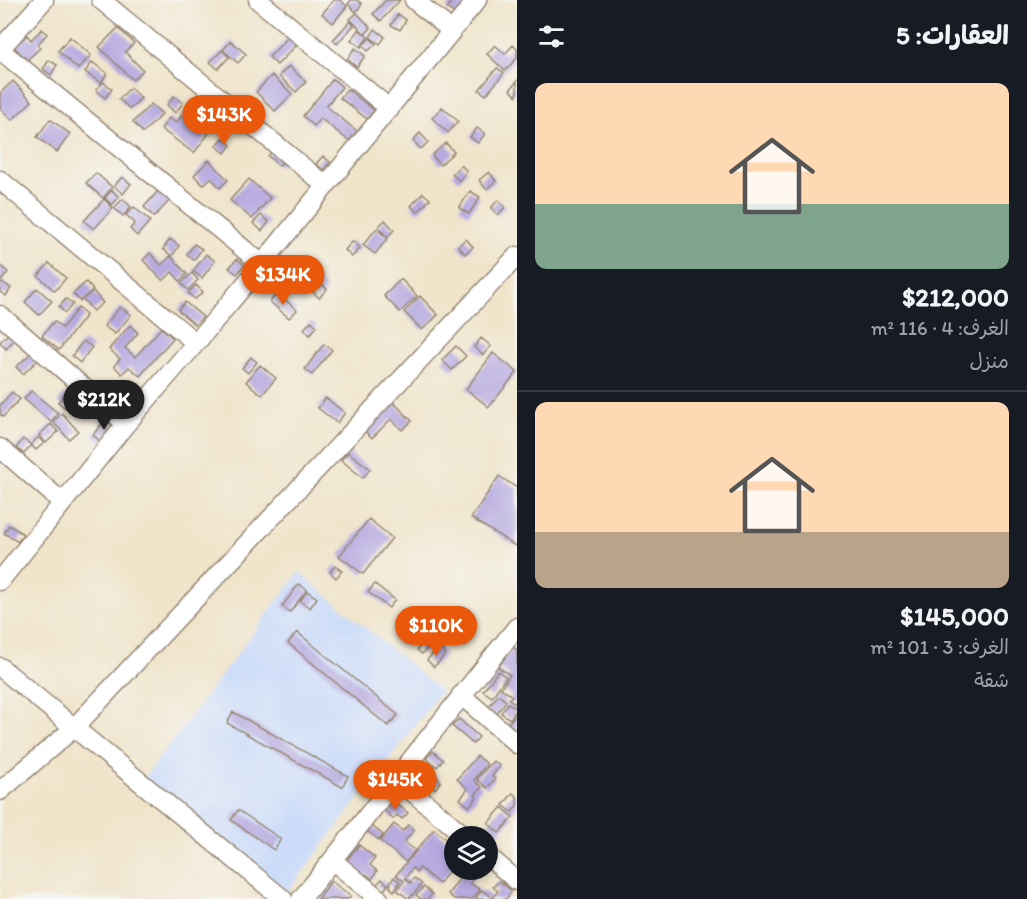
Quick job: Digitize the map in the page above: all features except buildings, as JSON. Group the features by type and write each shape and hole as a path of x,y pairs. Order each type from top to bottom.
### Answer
{"street":[{"path":"44,0 0,50 262,264"},
{"path":"101,0 325,185"},
{"path":"258,0 390,109"},
{"path":"414,0 452,31"},
{"path":"0,580 126,424 390,109 477,0"},
{"path":"0,180 196,343"},
{"path":"0,791 74,728 517,256"},
{"path":"0,315 126,424"},
{"path":"0,448 62,502"},
{"path":"301,899 517,627"},
{"path":"0,667 283,899"},
{"path":"461,695 517,744"},
{"path":"397,779 453,826"},
{"path":"332,860 380,899"},
{"path":"498,865 517,881"}],"shaded area":[{"path":"299,572 441,691 285,895 141,782"}]}
